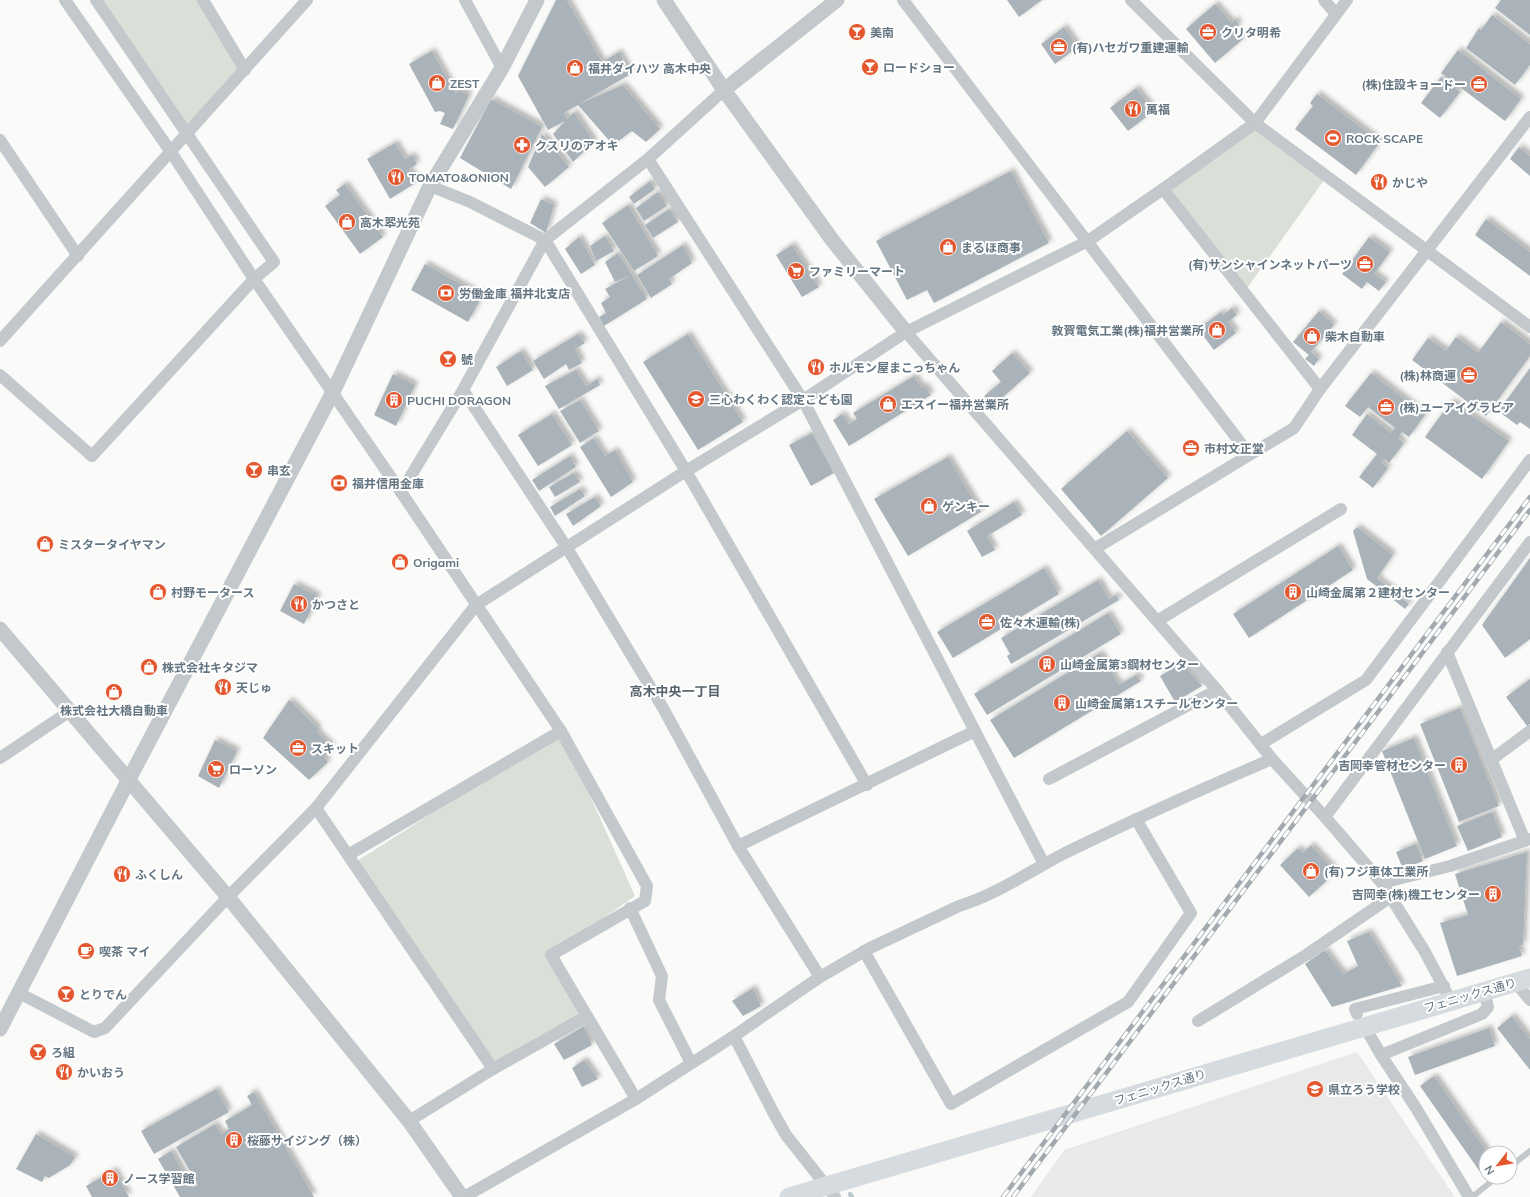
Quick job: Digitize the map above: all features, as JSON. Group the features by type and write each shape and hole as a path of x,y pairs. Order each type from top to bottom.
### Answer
{"main road":[{"name":"フェニックス通り","path":"789,1197 1017,1131 1448,993 1484,991 1522,980"}],"street":[{"path":"64,0 171,152 254,279 401,492 561,731 647,886 645,901 630,908 551,955 636,1099"},
{"path":"0,375 92,456 254,279 274,262 188,133 96,0"},
{"path":"203,0 244,70"},
{"path":"0,341 307,0"},
{"path":"465,0 502,68"},
{"path":"0,1029 128,781 333,392 430,186 502,68 537,0"},
{"path":"664,0 724,90 833,240 906,332 1096,548 1217,690 1272,758 1325,817 1392,896 1448,993 1355,1009 1357,1014"},
{"path":"401,492 463,390 545,240 648,158 724,90 837,0"},
{"path":"903,0 1249,454"},
{"path":"1131,0 1254,123 1428,250 1530,327"},
{"path":"1324,0 1336,14"},
{"path":"19,993 94,1032 105,1028 228,897 316,808 476,606 686,471 803,400 906,332 1088,241 1163,189 1254,123 1347,0"},
{"path":"1096,548 1294,428 1320,389 1530,117"},
{"path":"0,140 78,256"},
{"path":"648,158 803,400 1044,864"},
{"path":"430,186 470,202 545,240 686,471 867,785"},
{"path":"1163,189 1320,389"},
{"path":"463,390 568,548 663,708 738,846 820,977"},
{"path":"1261,744 1366,680 1530,460"},
{"path":"1157,620 1341,509"},
{"path":"1325,817 1530,542"},
{"path":"0,629 228,897 410,1121 463,1197 636,1099 734,1036 820,977 864,951 959,906 975,901 1044,864 1136,819 1272,758"},
{"path":"1382,883 1450,866 1527,840 1447,652"},
{"path":"1049,779 1217,690"},
{"path":"0,758 70,711"},
{"path":"348,855 561,731"},
{"path":"738,846 867,785 975,731"},
{"path":"1492,760 1530,731"},
{"path":"316,808 493,1069"},
{"path":"864,951 951,1104 1128,1002 1191,913 1136,819"},
{"path":"1198,1021 1306,955 1392,896"},
{"path":"630,908 662,976 659,1000 692,1063"},
{"path":"1522,980 1530,1000"},
{"path":"1380,1055 1482,1014 1488,1007 1484,991"},
{"path":"410,1121 493,1069 587,1016"},
{"path":"1369,1034 1380,1055 1416,1108 1471,1197"},
{"path":"734,1036 786,1135 835,1197"}],"lane":[{"path":"1518,1161 1530,1151"},
{"path":"1471,1197 1487,1185"}],"shaded area":[{"path":"96,0 201,0 245,70 185,128"},
{"path":"1255,123 1327,176 1245,291 1163,189"},
{"path":"561,731 635,896 551,955 587,1016 493,1069 354,863"},
{"name":"県立ろう学校","path":"1357,1052 1455,1197 1031,1197 1064,1150"}],"building":[{"name":"福井ダイハツ 高木中央","path":"556,0 567,0 602,62 619,52 631,74 579,104 623,85 660,129 646,142 632,131 613,145 578,105 564,113 567,119 574,112 594,142 573,162 553,134 565,121 548,130 518,76"},
{"path":"1007,0 1042,0 1019,17"},
{"path":"1501,0 1530,0 1530,35 1495,8"},
{"path":"1215,4 1232,23 1235,19 1239,24 1235,29 1243,39 1215,63 1186,29"},
{"path":"1492,15 1530,44 1530,65 1515,85 1466,48 1479,28 1481,30"},
{"path":"1064,27 1078,47 1055,64 1041,44"},
{"path":"1458,50 1521,99 1505,121 1441,73"},
{"path":"432,51 456,94 458,90 469,95 453,129 440,124 445,113 440,111 435,112 409,64"},
{"path":"1441,77 1460,92 1440,118 1421,103"},
{"path":"1136,88 1154,111 1128,131 1110,108"},
{"path":"1317,94 1380,142 1356,175 1295,129 1313,106 1310,103"},
{"path":"491,99 542,127 511,189 460,158"},
{"path":"542,134 569,167 545,187 528,167"},
{"path":"395,143 405,159 412,155 417,164 409,169 417,182 390,199 367,159"},
{"path":"1519,147 1530,156 1530,176 1510,159"},
{"path":"1011,171 1049,243 934,303 927,290 907,300 876,241"},
{"path":"650,181 655,189 634,204 629,197"},
{"path":"345,184 383,237 360,254 325,206 340,195 336,190"},
{"path":"658,192 667,206 644,221 636,208"},
{"path":"541,199 554,205 546,233 530,223"},
{"path":"628,205 658,256 634,271 602,223"},
{"path":"669,209 678,222 653,238 645,225"},
{"path":"1486,219 1530,252 1530,276 1475,235"},
{"path":"605,236 614,251 596,261 590,246"},
{"path":"579,237 595,265 581,274 565,249"},
{"path":"1369,237 1390,252 1374,274 1386,282 1379,291 1367,282 1362,289 1342,274"},
{"path":"683,245 692,263 669,279 672,284 651,298 637,275"},
{"path":"792,245 819,287 802,297 776,255"},
{"path":"618,253 647,299 604,326 599,317 606,313 601,303 610,297 605,289 631,275 615,282 605,262"},
{"name":"労働金庫 福井北支店","path":"425,264 482,296 468,322 411,290"},
{"path":"1232,308 1237,315 1228,322 1236,333 1214,350 1198,329 1221,312 1223,315"},
{"path":"1319,311 1334,325 1311,352 1319,359 1314,366 1305,359 1309,355 1293,342"},
{"path":"1501,322 1530,344 1530,356 1486,416 1412,360 1428,338 1446,351 1456,337 1478,353"},
{"path":"578,334 585,343 575,349 582,363 569,370 566,364 544,379 533,361"},
{"path":"688,334 743,422 698,450 643,362"},
{"path":"521,351 533,370 507,386 496,367"},
{"path":"1012,353 1030,373 993,406 984,396 1001,382 992,371"},
{"path":"1530,368 1530,429 1520,422 1517,425 1502,414 1504,412 1500,409"},
{"path":"576,370 586,386 597,379 600,385 559,409 545,386"},
{"path":"1371,373 1425,415 1409,437 1402,432 1398,438 1404,443 1389,463 1384,459 1381,462 1388,468 1373,488 1359,477 1377,454 1352,435 1367,414 1391,433 1395,428 1368,407 1360,417 1345,406"},
{"name":"PUCHI DORAGON","path":"393,374 415,385 396,426 374,415"},
{"path":"914,376 921,387 925,386 931,395 849,446 833,420 842,414 849,424 857,419 853,413"},
{"path":"580,400 599,431 580,443 560,411"},
{"path":"1451,401 1509,441 1482,479 1425,437"},
{"path":"552,414 572,445 538,466 518,435"},
{"path":"1127,431 1168,478 1101,536 1061,489"},
{"path":"812,433 834,473 811,486 789,445"},
{"path":"594,438 605,456 615,450 633,482 611,497 580,447"},
{"path":"570,456 576,467 539,491 532,480"},
{"path":"948,457 981,512 908,556 874,499"},
{"path":"574,473 580,482 555,497 549,487"},
{"path":"580,489 585,496 555,516 550,507"},
{"path":"595,497 601,506 573,526 566,514"},
{"path":"1014,502 1022,515 987,536 995,550 982,557 967,531"},
{"path":"1357,527 1393,555 1377,578 1409,604 1405,609 1367,579 1353,531"},
{"name":"山崎金属第２建材センター","path":"1338,546 1353,570 1249,638 1233,614"},
{"path":"1530,558 1530,639 1505,658 1482,625"},
{"path":"1044,568 1059,594 953,658 937,632"},
{"path":"1098,580 1109,599 1116,595 1119,600 1011,664 1007,656 1010,654 1001,638"},
{"name":"かつさと","path":"294,584 318,596 304,624 280,611"},
{"name":"山崎金属第3鋼材センター","path":"1108,613 1121,634 987,715 974,694"},
{"name":"山崎金属第1スチールセンター","path":"1100,653 1119,685 1136,675 1141,681 1014,758 990,720"},
{"path":"1182,663 1202,686 1175,702 1160,676"},
{"path":"1530,679 1530,724 1527,726 1506,697"},
{"path":"289,700 318,728 317,732 332,747 324,757 328,762 309,780 263,738"},
{"name":"吉岡幸管材センター","path":"1460,708 1499,806 1459,822 1420,724"},
{"path":"1414,738 1457,846 1425,859 1382,751"},
{"path":"215,740 237,751 219,788 198,776"},
{"path":"1492,812 1502,837 1468,851 1457,826"},
{"path":"1416,844 1423,861 1403,869 1396,852"},
{"path":"1311,845 1336,872 1309,897 1280,865 1298,848 1303,853"},
{"name":"吉岡幸(株)機工センター","path":"1527,852 1523,945 1519,946 1522,956 1457,976 1440,923 1468,915 1455,874"},
{"path":"1369,932 1402,986 1332,1007 1305,964 1325,950 1343,974 1358,966 1347,941"},
{"path":"753,988 761,1006 743,1016 732,1001"},
{"path":"1512,1016 1530,1039 1530,1070 1497,1028"},
{"path":"584,1026 592,1045 564,1060 554,1044"},
{"path":"1489,1028 1495,1046 1415,1075 1408,1057"},
{"path":"584,1060 598,1079 582,1087 572,1068"},
{"path":"1434,1076 1482,1145 1478,1145 1478,1169 1420,1086"},
{"path":"216,1089 229,1112 154,1154 141,1131"},
{"name":"桜藤サイジング（株）","path":"254,1092 314,1197 180,1197 158,1159 171,1151 192,1188 198,1185 176,1147 215,1124 221,1134 229,1129 225,1121 252,1105 247,1096"},
{"path":"36,1134 75,1157 70,1165 49,1178 45,1176 42,1182 16,1169"},
{"name":"ノース学習館","path":"114,1170 129,1197 92,1197 86,1186"}],"railway":[{"path":"1003,1197 1530,497"},
{"path":"1013,1197 1530,510"}],"place":[{"name":"美南","path":"857,32"},
{"name":"クリタ明希","path":"1208,32"},
{"name":"(有)ハセガワ重建運輸","path":"1059,47"},
{"name":"ロードショー","path":"870,67"},
{"name":"福井ダイハツ 高木中央","path":"575,68"},
{"name":"ZEST","path":"437,83"},
{"name":"(株)住設キョードー","path":"1479,84"},
{"name":"萬福","path":"1133,109"},
{"name":"ROCK SCAPE","path":"1333,138"},
{"name":"クスリのアオキ","path":"522,145"},
{"name":"TOMATO&ONION","path":"396,177"},
{"name":"かじや","path":"1379,182"},
{"name":"高木翆光苑","path":"347,222"},
{"name":"まるほ商事","path":"948,247"},
{"name":"(有)サンシャインネットパーツ","path":"1365,264"},
{"name":"ファミリーマート","path":"796,271"},
{"name":"労働金庫 福井北支店","path":"446,293"},
{"name":"敦賀電気工業(株)福井営業所","path":"1217,330"},
{"name":"柴木自動車","path":"1312,336"},
{"name":"號","path":"448,359"},
{"name":"ホルモン屋まこっちゃん","path":"816,367"},
{"name":"(株)林商運","path":"1469,375"},
{"name":"三心わくわく認定こども園","path":"696,399"},
{"name":"PUCHI DORAGON","path":"394,400"},
{"name":"エスイー福井営業所","path":"888,404"},
{"name":"(株)ユーアイグラビア","path":"1386,407"},
{"name":"市村文正堂","path":"1191,448"},
{"name":"串玄","path":"254,470"},
{"name":"福井信用金庫","path":"339,483"},
{"name":"ゲンキー","path":"929,506"},
{"name":"ミスタータイヤマン","path":"45,544"},
{"name":"Origami","path":"400,562"},
{"name":"村野モータース","path":"158,592"},
{"name":"山崎金属第２建材センター","path":"1293,592"},
{"name":"かつさと","path":"299,604"},
{"name":"佐々木運輸(株)","path":"987,622"},
{"name":"山崎金属第3鋼材センター","path":"1047,664"},
{"name":"株式会社キタジマ","path":"149,667"},
{"name":"天じゅ","path":"223,687"},
{"name":"株式会社大橋自動車","path":"114,692"},
{"name":"山崎金属第1スチールセンター","path":"1062,703"},
{"name":"スキット","path":"298,748"},
{"name":"吉岡幸管材センター","path":"1459,765"},
{"name":"ローソン","path":"216,769"},
{"name":"(有)フジ車体工業所","path":"1311,871"},
{"name":"ふくしん","path":"122,874"},
{"name":"吉岡幸(株)機工センター","path":"1493,894"},
{"name":"喫茶 マイ","path":"86,951"},
{"name":"とりでん","path":"66,994"},
{"name":"ろ組","path":"38,1052"},
{"name":"かいおう","path":"64,1072"},
{"name":"県立ろう学校","path":"1315,1089"},
{"name":"桜藤サイジング（株）","path":"234,1140"},
{"name":"ノース学習館","path":"110,1178"}],"district":[{"name":"高木中央一丁目","path":"675,691"}]}
